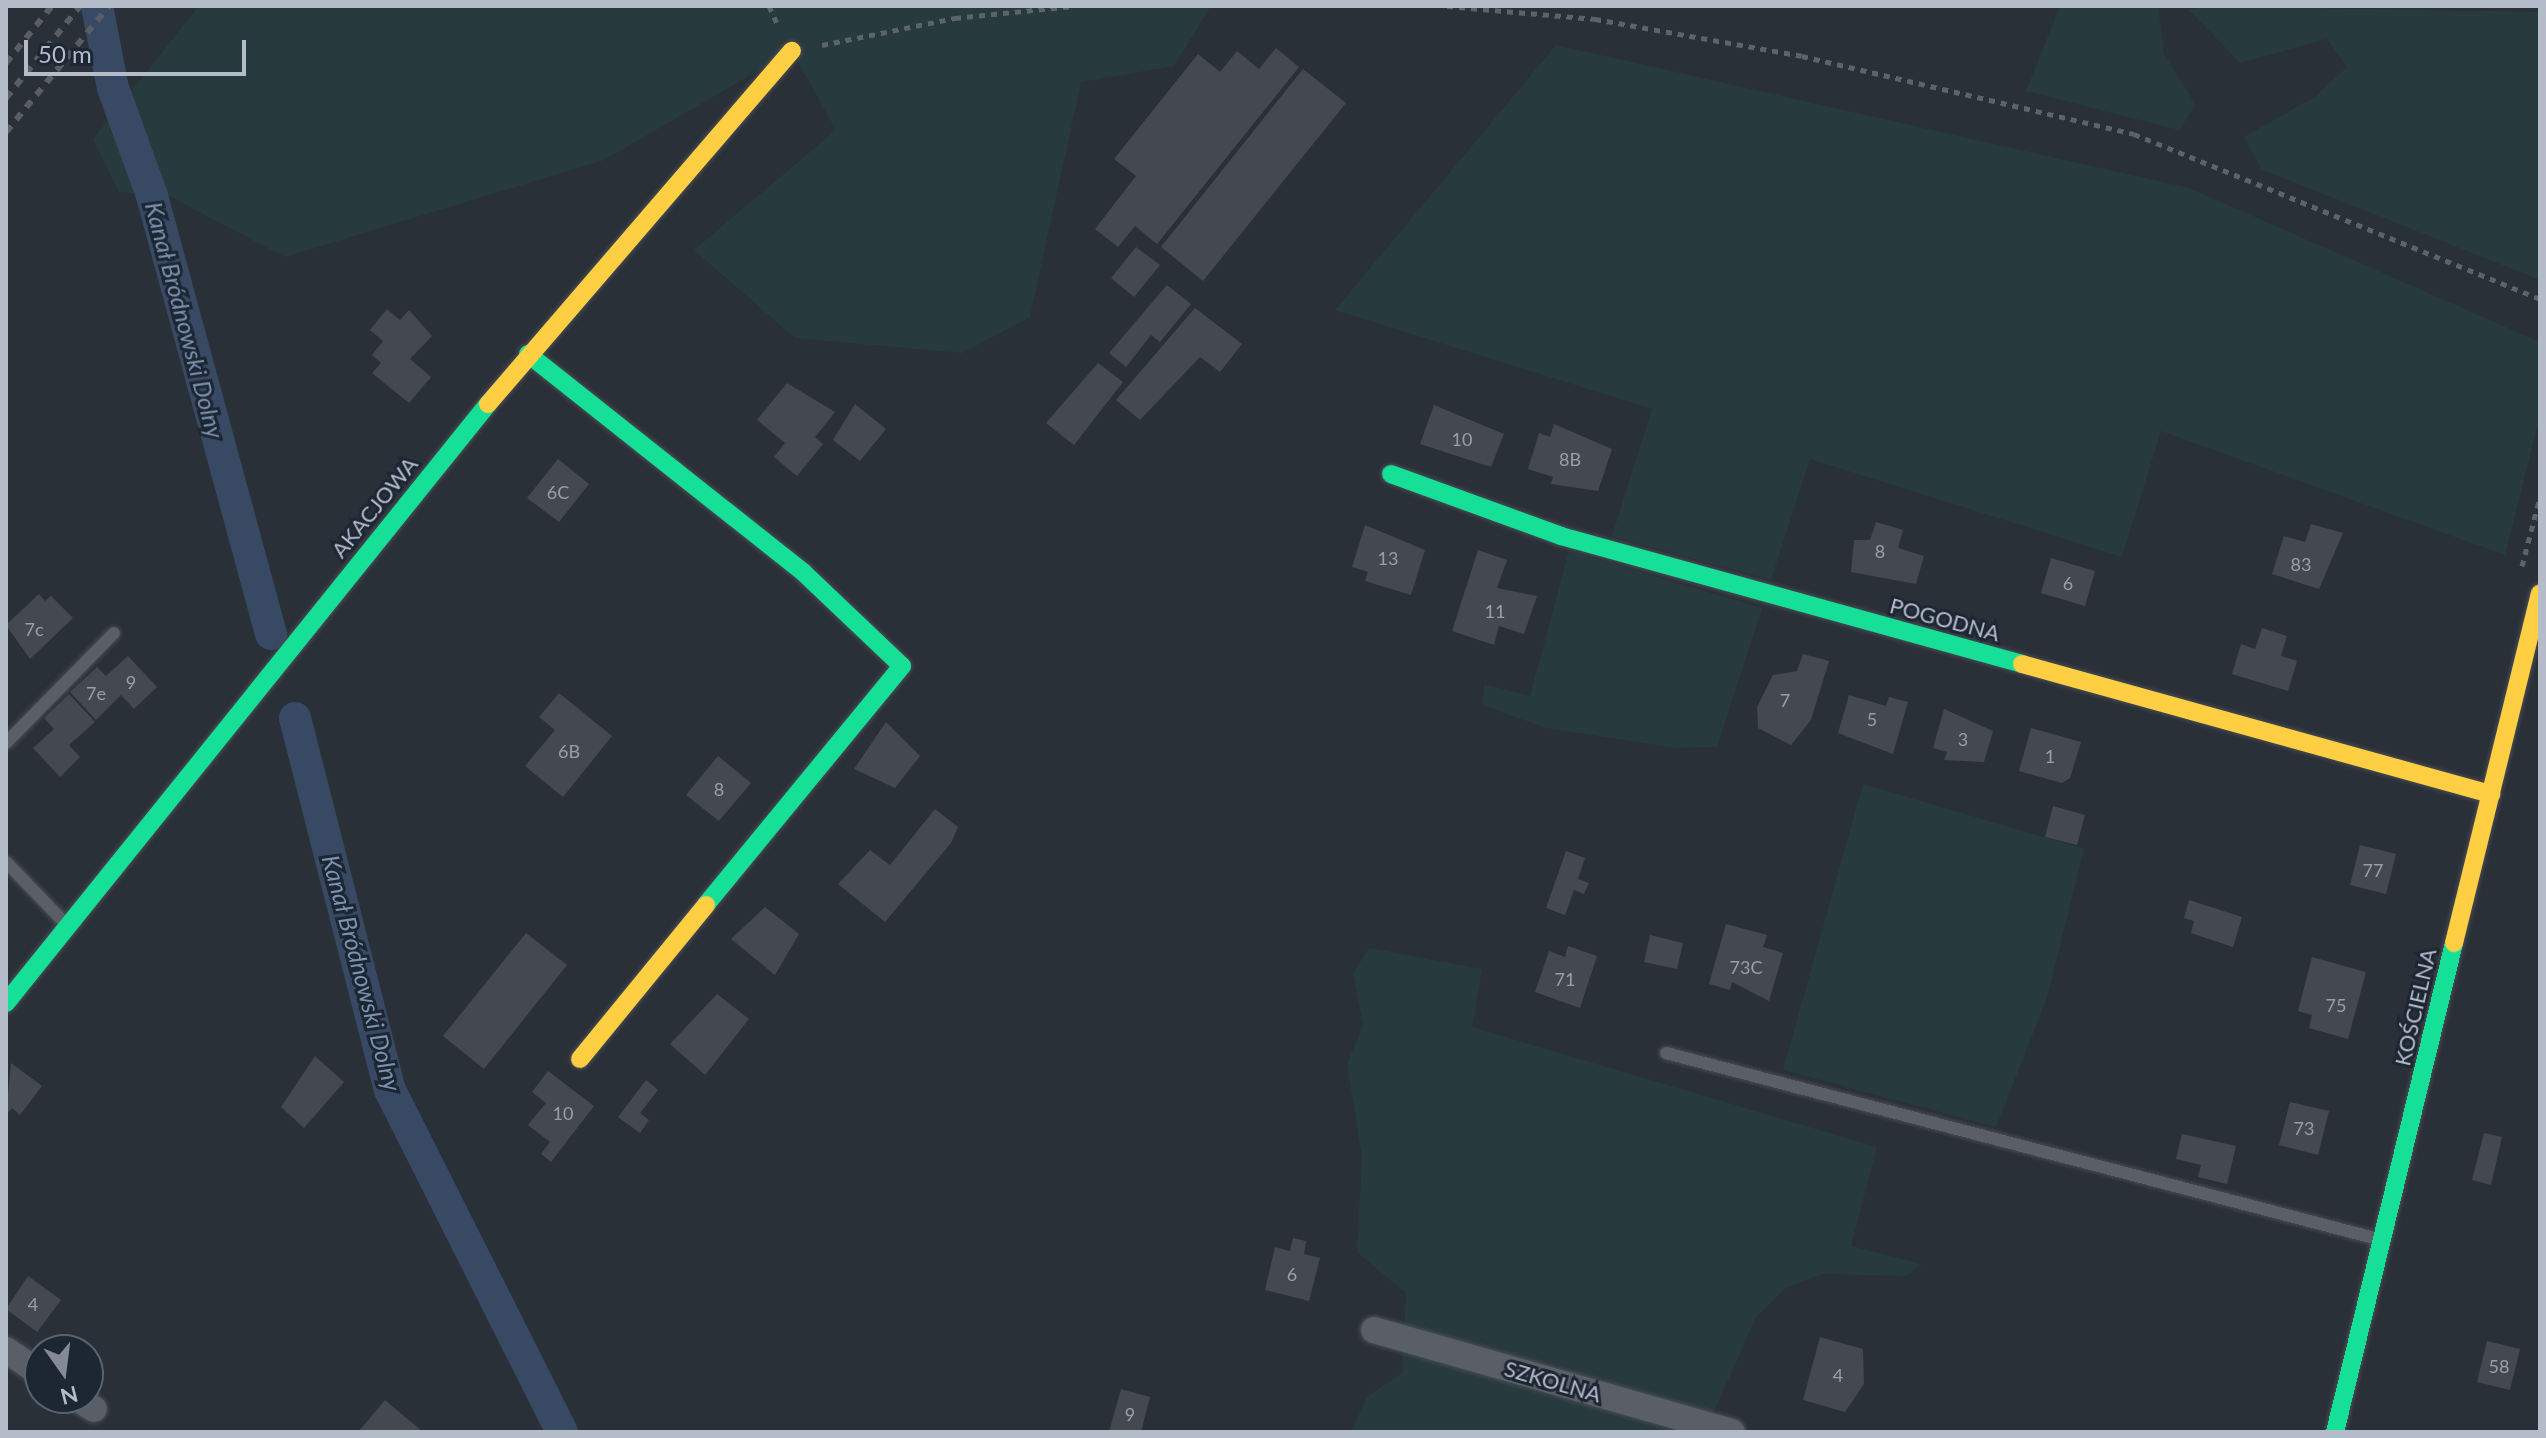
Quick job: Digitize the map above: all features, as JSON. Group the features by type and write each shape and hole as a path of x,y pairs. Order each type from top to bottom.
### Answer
{"street":[{"name":"AKACJOWA","path":"6,1003 528,354 792,51"},
{"path":"528,354 804,573 902,666 580,1059"},
{"name":"POGODNA","path":"1391,474 1621,553 2491,794"},
{"name":"KOŚCIELNA","path":"2335,1432 2385,1241 2540,593"},
{"name":"SZKOLNA","path":"1374,1330 1732,1432"},
{"path":"6,1350 24,1362"}],"lane":[{"path":"6,743 114,633"},
{"path":"6,862 67,926"},
{"path":"1666,1053 2385,1241"}],"path":[{"path":"792,51 955,18 1073,6"},
{"path":"1447,6 1595,19 1802,56 2134,134 2540,299"},
{"path":"2533,527 2540,497"}],"green space":[{"path":"199,6 1211,6 1174,66 1081,82 1030,317 962,353 795,338 694,250 836,130 792,51 604,160 285,257 171,197 119,192 93,139"},
{"path":"2060,6 2158,6 2164,54 2196,105 2179,130 2026,91"},
{"path":"2210,6 2540,12 2540,280 2261,169 2244,137 2316,96 2347,67 2327,39 2240,63 2189,10"},
{"path":"1556,45 2189,188 2540,342 2540,415 2505,555 2161,431 2122,557 1810,459 1771,580 1612,536 1652,409 1335,310"},
{"path":"1569,551 1762,608 1717,747 1676,748 1546,728 1482,705 1484,684 1530,696"},
{"path":"1863,784 2084,849 2047,998 1996,1127 1783,1070"},
{"path":"1369,948 1482,969 1472,1027 1877,1147 1851,1246 1922,1264 1906,1276 1822,1274 1784,1289 1756,1317 1705,1432 1351,1432 1367,1397 1402,1373 1406,1293 1357,1252 1362,1157 1347,1064 1363,1025 1353,973"}],"building":[{"path":"1276,48 1299,67 1157,244 1135,226 1118,247 1095,229 1136,176 1114,159 1198,54 1220,72 1237,51 1259,69"},
{"path":"1303,69 1346,103 1203,281 1161,247"},
{"path":"1136,247 1160,265 1134,297 1111,278"},
{"path":"1167,285 1191,304 1160,342 1151,335 1126,367 1109,353"},
{"path":"1195,308 1242,344 1220,372 1200,357 1140,420 1116,400"},
{"path":"387,309 400,320 409,310 432,336 410,359 431,377 409,403 372,373 381,363 372,355 383,341 370,330"},
{"path":"1098,363 1123,382 1074,445 1046,423"},
{"path":"787,383 835,412 815,437 823,444 797,476 774,457 785,443 757,420"},
{"path":"855,404 886,429 860,461 833,440"},
{"path":"1434,405 1504,434 1491,467 1420,444"},
{"path":"1554,424 1612,449 1598,491 1551,484 1553,477 1528,469 1539,433 1550,437"},
{"path":"558,459 589,484 559,522 527,498"},
{"path":"1876,522 1903,530 1898,548 1924,556 1916,584 1851,572 1854,540 1870,540"},
{"path":"2311,524 2343,533 2319,589 2272,574 2284,536 2305,542"},
{"path":"1365,525 1425,550 1411,595 1365,581 1368,572 1352,567"},
{"path":"1478,550 1507,560 1497,588 1537,596 1524,634 1499,626 1494,645 1452,631"},
{"path":"2051,558 2095,571 2085,606 2041,593"},
{"path":"39,594 45,601 51,596 73,618 30,659 6,625"},
{"path":"2262,628 2287,636 2281,656 2297,661 2288,691 2232,674 2241,644 2255,649"},
{"path":"1803,654 1829,661 1811,720 1791,745 1758,728 1757,707 1773,675 1797,671"},
{"path":"128,656 157,687 134,709 121,695 96,720 70,692 97,667 106,676"},
{"path":"559,693 612,736 563,797 525,766 555,730 539,717"},
{"path":"69,694 95,722 69,745 80,757 60,777 33,748 54,729 44,718"},
{"path":"1849,695 1886,706 1889,697 1908,702 1893,754 1838,733"},
{"path":"1944,709 1993,731 1984,762 1944,760 1947,752 1933,748"},
{"path":"886,722 920,756 895,788 854,769"},
{"path":"2031,728 2081,742 2070,778 2062,783 2019,771"},
{"path":"718,756 751,783 719,821 686,795"},
{"path":"2053,806 2085,815 2077,845 2045,837"},
{"path":"935,809 958,827 951,843 885,922 838,884 870,850 890,865"},
{"path":"2360,845 2396,854 2386,894 2350,885"},
{"path":"1566,851 1585,858 1578,879 1589,883 1584,894 1574,890 1565,915 1546,908"},
{"path":"2189,900 2242,917 2233,947 2191,933 2194,921 2184,918"},
{"path":"765,907 799,934 775,975 731,939"},
{"path":"1726,924 1767,935 1763,947 1783,953 1769,1001 1732,982 1730,990 1709,984"},
{"path":"526,933 567,965 484,1069 443,1036"},
{"path":"1650,935 1683,943 1677,969 1644,962"},
{"path":"1568,946 1597,956 1580,1008 1535,992 1549,951 1565,957"},
{"path":"2312,957 2366,972 2348,1039 2309,1028 2312,1015 2298,1011"},
{"path":"717,994 749,1019 705,1075 670,1044"},
{"path":"315,1056 344,1082 304,1128 281,1107"},
{"path":"11,1063 42,1086 20,1115 12,1108 6,1115"},
{"path":"548,1071 594,1106 551,1162 541,1154 550,1142 528,1125 546,1103 532,1092"},
{"path":"646,1080 658,1090 640,1113 649,1120 640,1133 618,1117"},
{"path":"2290,1102 2329,1111 2318,1155 2279,1145"},
{"path":"2484,1133 2502,1137 2491,1185 2472,1180"},
{"path":"2182,1134 2236,1146 2227,1184 2198,1177 2201,1165 2176,1159"},
{"path":"1293,1238 1306,1241 1304,1254 1320,1258 1309,1301 1265,1290 1275,1247 1290,1251"},
{"path":"28,1276 61,1300 37,1332 6,1309"},
{"path":"1820,1337 1863,1349 1864,1384 1845,1412 1803,1400"},
{"path":"2487,1341 2520,1349 2510,1390 2477,1382"},
{"path":"1121,1389 1150,1397 1141,1432 1109,1432"},
{"path":"385,1400 423,1432 358,1432"}],"waterway":[{"name":"Kanał Bródnowski Dolny","path":"97,6 113,88 152,196 271,634"},
{"name":"Kanał Bródnowski Dolny","path":"295,718 390,1090 562,1432"}],"railway":[{"path":"6,63 52,6"},
{"path":"6,98 80,6"},
{"path":"6,132 109,6"}],"traffic: fast":[{"path":"528,354 804,573 902,666 706,905"},
{"path":"6,1003 488,404"},
{"path":"1391,474 1561,536 2022,664"},
{"path":"2335,1432 2454,943"}],"traffic: slow":[{"path":"488,404 792,51"},
{"path":"2454,943 2540,593"},
{"path":"2022,664 2491,794"},
{"path":"580,1059 706,905"}]}
